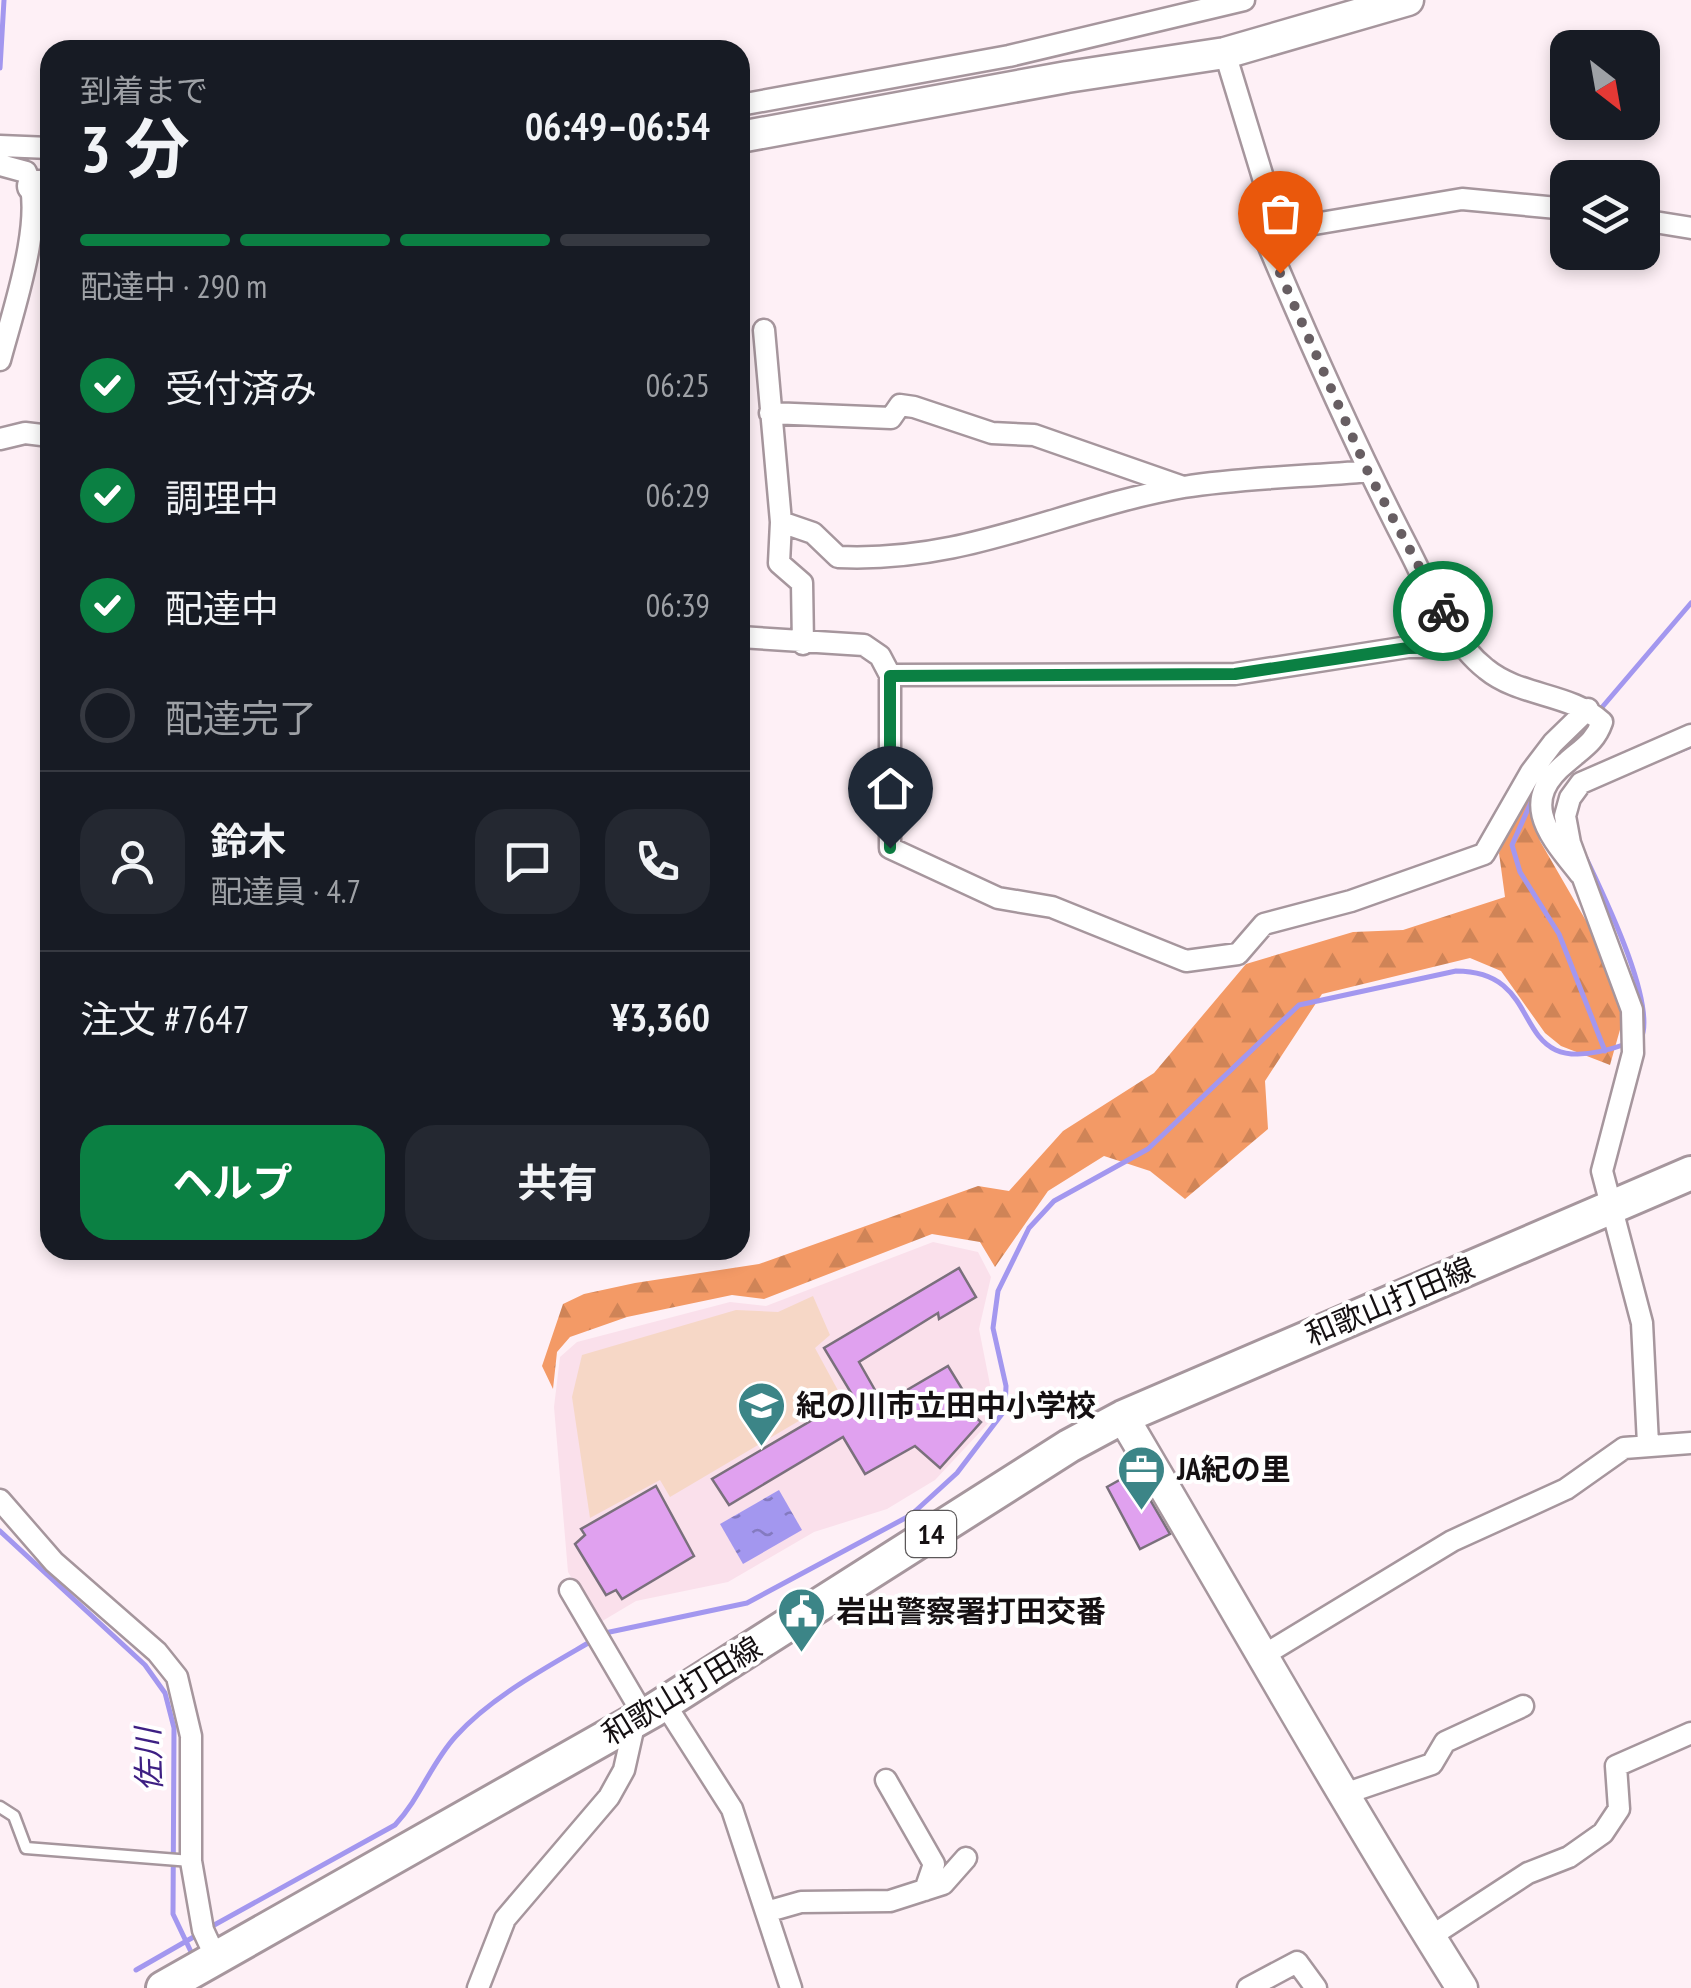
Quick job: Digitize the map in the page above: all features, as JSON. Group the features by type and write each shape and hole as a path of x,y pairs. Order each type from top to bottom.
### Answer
{"main road":[{"name":"和歌山打田線","path":"163,1988 648,1714 1069,1446 1123,1417 1691,1173"}],"street":[{"path":"750,103 1010,56 1244,0"},
{"path":"750,135 1067,77 1225,53 1408,0"},
{"path":"1225,53 1279,230"},
{"path":"0,360 25,263 19,166"},
{"path":"1550,207 1462,199 1279,230 1267,242 1368,472 1430,592 1466,647 1484,668 1509,684 1588,710 1602,722 1595,740 1562,765 1543,791 1539,807 1546,832 1580,874"},
{"path":"1660,223 1691,228"},
{"path":"764,330 781,522 779,563 802,583 803,644"},
{"path":"770,412 891,418 900,405 914,407 992,433 1034,436 1184,487"},
{"path":"0,439 25,433 40,435"},
{"path":"781,522 813,533 838,557 893,560 974,544 1184,487 1368,472"},
{"path":"750,638 864,645 880,656 890,676 890,848 998,898 1052,908 1186,961 1238,954 1264,924 1351,902 1484,854 1531,772 1553,743 1588,710"},
{"path":"890,676 1235,674 1408,648 1466,647"},
{"path":"1648,1444 1642,1323 1634,1280 1608,1208 1602,1170 1634,1053 1632,1010 1580,874 1565,816 1570,798 1581,783 1691,735"},
{"path":"1123,1417 1462,1988"},
{"path":"1264,1656 1452,1541 1566,1489 1624,1448 1691,1443"},
{"path":"0,1500 54,1562 157,1652 177,1677 191,1736 186,1861 211,1961"},
{"path":"570,1590 648,1714 732,1809 791,1988"},
{"path":"1344,1794 1432,1764 1445,1742 1523,1706"},
{"path":"478,1988 505,1919 609,1797 648,1714"},
{"path":"1430,1938 1528,1873 1570,1858 1603,1833 1618,1809 1616,1766 1691,1733"},
{"path":"886,1780 934,1864 925,1890"},
{"path":"766,1912 801,1902 890,1901 943,1884 966,1858"},
{"path":"1248,1988 1297,1962 1316,1988"}],"lane":[{"path":"0,1807 14,1816 26,1848 186,1861"}],"shaded area":[{"name":"紀の川市立田中小学校","path":"933,1242 978,1252 991,1277 979,1329 996,1415 935,1480 887,1509 814,1532 728,1582 636,1601 599,1623 568,1572 554,1407 560,1357 577,1342 730,1302 766,1306"},
{"path":"813,1296 830,1335 815,1348 841,1396 670,1497 660,1480 590,1518 572,1397 582,1355 736,1310 778,1312"}],"green space":[{"path":"1527,790 1540,841 1600,945 1625,1012 1610,1065 1561,1046 1545,1033 1501,971 1470,958 1322,994 1265,1081 1268,1129 1185,1199 1150,1171 1104,1156 1048,1191 995,1267 980,1242 932,1234 764,1299 732,1295 627,1317 570,1337 557,1352 553,1389 542,1366 563,1304 584,1294 635,1283 759,1264 978,1186 1009,1191 1063,1131 1154,1073 1246,964 1353,932 1403,930 1505,897 1499,853"}],"water":[{"path":"779,1490 802,1530 743,1564 720,1524"}],"building":[{"path":"959,1268 976,1297 939,1319 938,1313 859,1362 883,1404 948,1366 964,1392 954,1398 981,1422 940,1468 915,1446 865,1474 843,1437 729,1505 712,1479 853,1396 824,1348"},
{"path":"1134,1472 1170,1534 1140,1549 1107,1487"},
{"path":"656,1486 694,1556 622,1599 616,1590 606,1595 575,1544 585,1535 581,1529"}],"waterway":[{"name":"佐川","path":"0,68 4,0"},
{"path":"1598,712 1691,603"},
{"path":"1671,754 1691,746"},
{"path":"1536,791 1512,845 1520,872 1559,934 1605,1051"},
{"path":"1586,858 1635,976 1642,1001 1641,1039"},
{"path":"605,1633 747,1603 911,1515 957,1473 1005,1410 1006,1386 993,1328 998,1291 1029,1228 1054,1201 1148,1149 1299,1005 1456,971 1487,976 1507,989 1543,1041 1560,1052 1586,1054 1626,1044"},
{"name":"佐川","path":"0,1531 145,1665 165,1693 174,1728 173,1914 193,1956"},
{"path":"207,1929 395,1825 447,1746 470,1721 522,1683 595,1639"},
{"path":"136,1970 197,1935"}],"way so far":[{"path":"1280,273 1368,472 1443,611"}],"place":[{"name":"紀の川市立田中小学校","path":"761,1448"},
{"name":"JA紀の里","path":"1142,1512"},
{"name":"岩出警察署打田交番","path":"801,1654"}],"route":[{"path":"890,848 890,676 1235,674 1408,648 1466,647 1443,611"}]}
